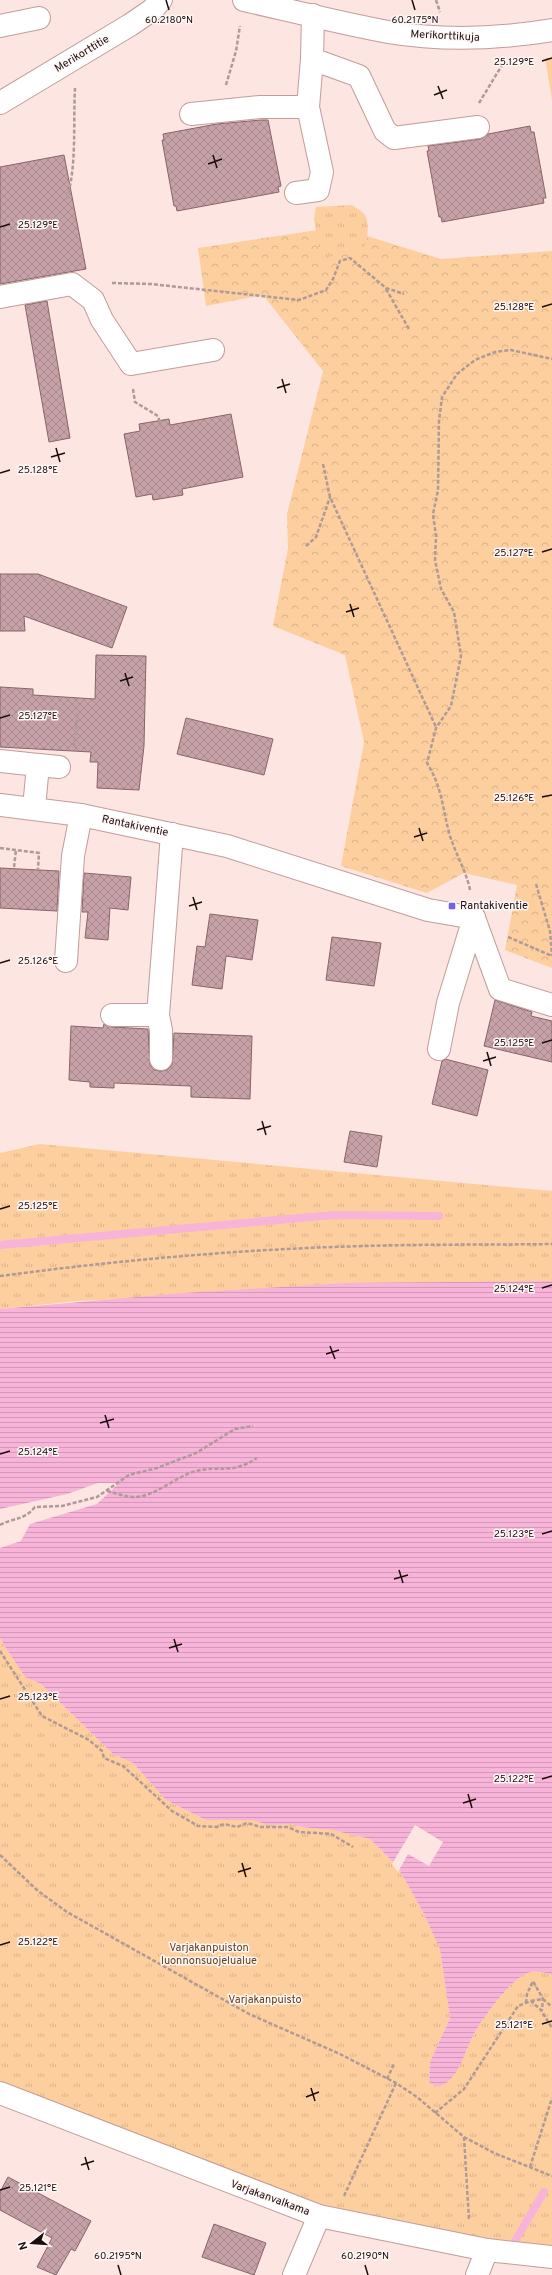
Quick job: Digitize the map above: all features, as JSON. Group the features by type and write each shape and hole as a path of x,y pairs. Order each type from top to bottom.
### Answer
{"street":[{"name":"Merikorttitie","path":"0,103 130,25 152,10 161,0"},
{"name":"Merikorttikuja","path":"242,10 313,15 388,32 433,37 496,37 552,30"},
{"path":"296,193 318,190 322,172 308,107 312,59 313,15"},
{"path":"0,26 39,18"},
{"path":"312,59 359,76 385,131 394,138 471,128"},
{"path":"191,114 260,107 308,107"},
{"path":"0,297 72,284 93,300 102,320 131,364 214,350"},
{"path":"0,761 49,766 34,808"},
{"name":"Rantakiventie","path":"0,805 34,808 80,815 227,846 428,910 474,918"},
{"path":"66,961 73,856 80,815"},
{"path":"160,1059 161,1030 158,1015 172,834"},
{"path":"474,918 500,989 552,1005"},
{"path":"439,1049 448,1003 474,918"},
{"path":"112,1015 158,1015"},
{"name":"Varjakanvalkama","path":"0,2093 319,2216 478,2249 552,2257"},
{"path":"294,2275 319,2216"},
{"path":"477,2275 478,2249"}],"path":[{"path":"436,0 441,16"},
{"path":"218,112 236,51 242,10"},
{"path":"471,128 508,55"},
{"path":"67,199 72,180 75,146 76,82"},
{"path":"111,283 145,284 299,300 326,290 333,279 340,261 350,258 386,288 409,329"},
{"path":"386,288 404,294"},
{"path":"536,884 550,931 552,956 521,944 474,918 467,875 450,836 437,780 427,763 436,728 451,706 461,656 454,612 442,589 435,560 436,536 433,514 438,490 439,428 442,397 456,374 475,360 494,352 511,350 552,359"},
{"path":"131,364 135,402 158,416 161,427"},
{"path":"323,464 330,497 436,728"},
{"path":"306,546 316,537 330,497"},
{"path":"49,766 74,756 78,710"},
{"path":"0,848 39,853 38,869"},
{"path":"14,868 16,850"},
{"path":"0,1276 65,1267 255,1251 364,1246 552,1244"},
{"path":"0,1525 9,1520 27,1517 35,1507 62,1506 97,1497 129,1475 157,1468 196,1453 235,1429 252,1426"},
{"path":"107,1490 135,1497 152,1493 165,1484 196,1471 244,1466 257,1458"},
{"path":"0,1651 42,1716 88,1740 102,1751 104,1758 123,1766 172,1812 198,1826 217,1827 224,1824 237,1827 248,1823 261,1827 288,1827 299,1832 331,1834 353,1846"},
{"path":"0,1855 38,1891 67,1912 249,2014 340,2054 396,2083 417,2097 464,2136 494,2153 552,2176"},
{"path":"526,2003 527,1994 533,1981 542,1999 552,2007"},
{"path":"435,2113 464,2089 518,2006 542,1999"},
{"path":"542,1999 542,2010"},
{"path":"531,2001 542,2010 552,2028"},
{"path":"387,2079 394,2064"},
{"path":"319,2216 341,2202 396,2083"},
{"path":"530,2167 552,2098"},
{"path":"464,2136 478,2249"}],"green space":[{"path":"545,58 552,58 552,100"},
{"path":"352,205 361,211 367,219 368,234 361,252 320,258 314,219 316,207"},
{"path":"338,227 441,259 552,251 552,968 505,950 517,885 464,873 427,893 341,866 364,742 345,655 273,626 288,548 287,514 323,371 263,295 206,306 198,248"},
{"path":"40,1144 552,1191 552,1281 77,1301 0,1309 0,1153"},
{"name":"Varjakanpuisto","path":"0,1638 25,1677 41,1684 113,1754 133,1763 166,1800 206,1820 252,1820 269,1825 291,1824 302,1827 332,1830 370,1839 397,1866 423,1912 440,1948 450,2018 430,2062 429,2081 437,2087 444,2084 455,2073 478,2027 507,1989 524,1975 531,1972 542,1972 552,1975 552,2246 488,2238 358,2217 291,2198 0,2084"}],"shaded area":[{"path":"552,1281 552,1975 542,1972 531,1972 524,1975 507,1989 478,2027 456,2073 444,2084 437,2087 429,2082 430,2062 450,2018 440,1949 423,1912 397,1866 370,1839 332,1830 302,1827 291,1824 269,1825 252,1820 206,1820 166,1800 133,1763 113,1754 41,1684 25,1677 0,1638 0,1548 21,1541 30,1524 97,1504 119,1483 98,1483 67,1494 0,1509 0,1309 184,1293 345,1283"}],"pier":[{"path":"415,1825 443,1842 429,1866 408,1854 398,1872 392,1864"}],"building":[{"path":"268,120 281,186 278,187 279,192 177,211 176,206 174,206 162,140 164,140 163,134 217,124"},
{"path":"530,126 531,132 534,132 541,170 546,198 543,198 544,203 442,222 441,217 439,217 427,151 429,151 428,146 480,139 488,134"},
{"path":"64,155 86,269 0,284 0,167"},
{"path":"47,301 70,438 49,442 25,305"},
{"path":"231,414 243,477 182,489 183,495 153,500 152,494 136,497 124,434 140,431 139,424 169,419 170,425"},
{"path":"0,574 38,574 127,607 112,648 24,616 25,631 0,631"},
{"path":"96,655 146,656 144,746 139,790 97,788 98,762 90,762 91,752 0,747 0,687 33,689 33,695 95,699"},
{"path":"186,718 273,739 264,775 177,754"},
{"path":"0,868 59,871 57,911 0,908"},
{"path":"84,873 131,877 128,910 110,908 108,940 85,938 88,912 82,912"},
{"path":"210,914 258,920 252,960 226,956 222,989 192,985 197,946 205,947"},
{"path":"332,937 381,943 374,986 326,980"},
{"path":"495,1000 532,1012 531,1016 552,1021 552,1062 484,1046"},
{"path":"104,1024 112,1027 148,1029 150,1065 154,1070 161,1071 167,1070 172,1065 174,1033 252,1036 250,1099 191,1097 191,1086 114,1083 114,1088 90,1087 90,1082 69,1080 71,1026 103,1028"},
{"path":"445,1059 488,1070 477,1116 432,1104 442,1061"},
{"path":"350,1131 382,1136 377,1167 344,1162"},
{"path":"8,2177 91,2221 75,2251 71,2249 56,2275 37,2267 52,2238 0,2210 0,2192"},
{"path":"214,2224 266,2243 254,2275 202,2257"}],"waterway":[{"path":"0,1245 333,1215 439,1216"},
{"path":"515,2241 544,2192"}],"place":[{"name":"Rantakiventie","path":"452,906"}],"park label":[{"name":"Varjakanpuiston luonnonsuojelualue","path":"209,1954"}]}
